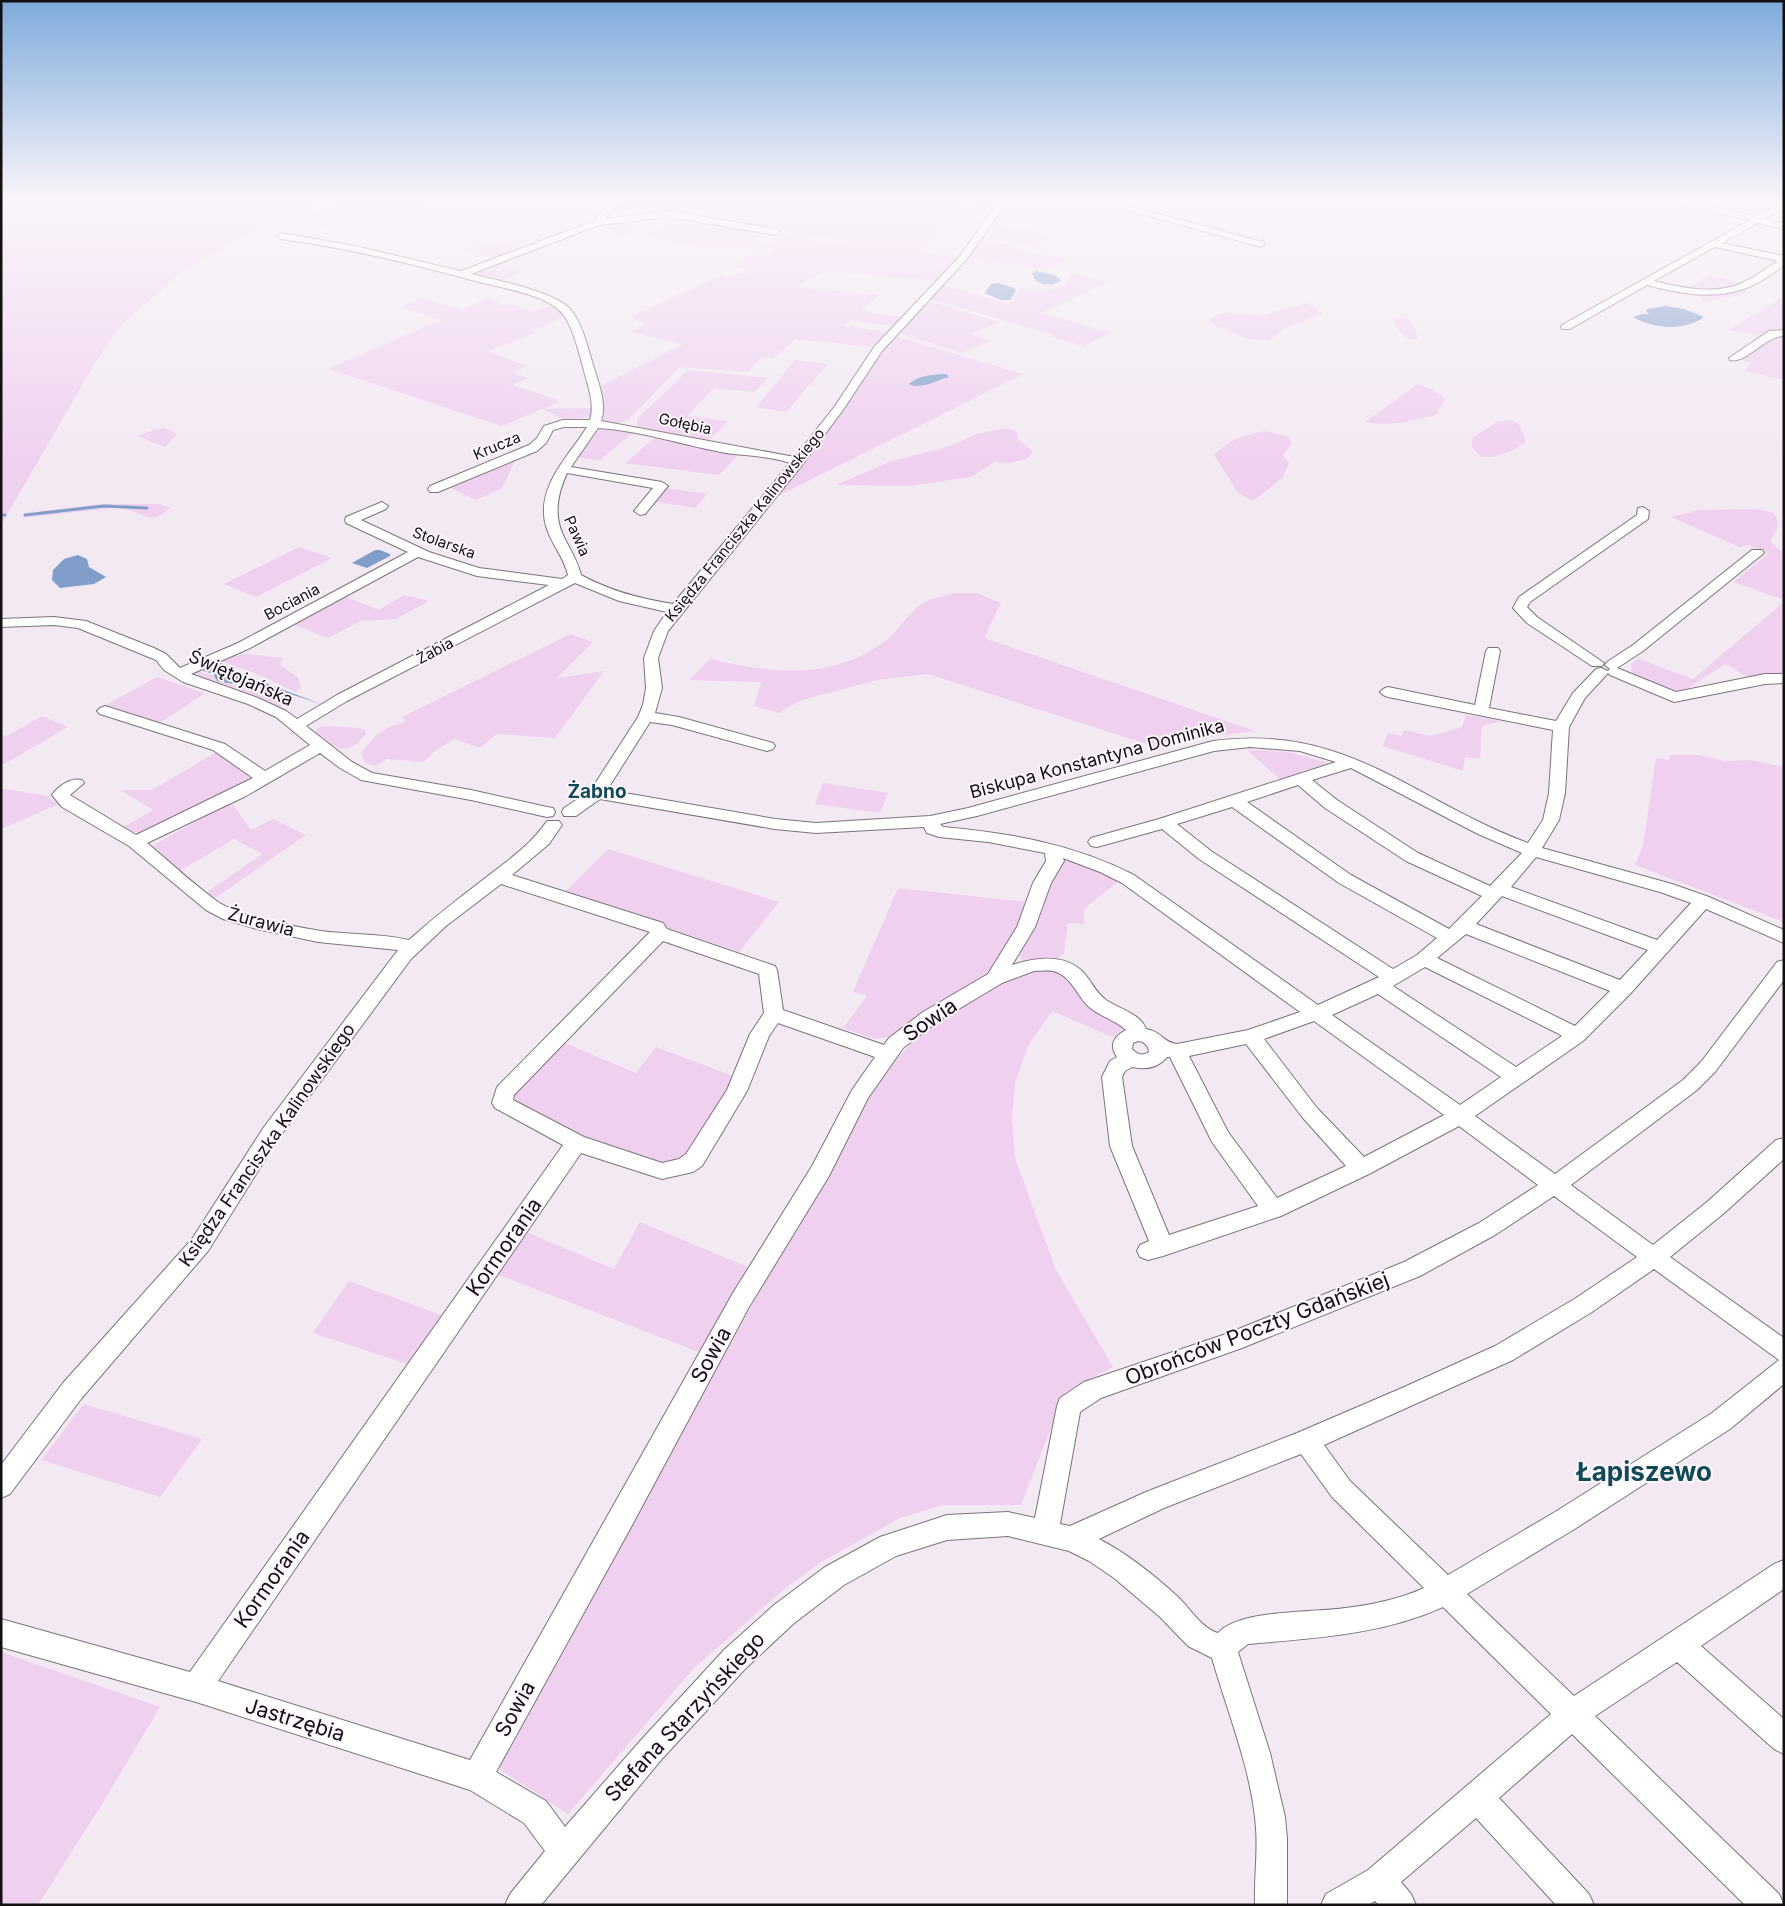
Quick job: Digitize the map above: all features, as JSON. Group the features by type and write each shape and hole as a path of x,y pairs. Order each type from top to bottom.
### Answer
{"street":[{"name":"Pawia","path":"507,287 524,292 564,309 569,316 594,384 598,411 594,425 563,469 554,494 551,520 573,566 570,580 608,594 676,609"},
{"path":"866,368 892,333 936,287"},
{"path":"1566,327 1637,287"},
{"path":"1666,287 1696,292 1741,287"},
{"path":"1734,358 1773,332 1784,333"},
{"name":"Księdza Franciszka Kalinowskiego","path":"1,1486 72,1391 200,1245 271,1134 321,1064 411,947 543,840 550,819 569,821 572,816 570,812 597,793 646,718 654,688 651,658 661,631 676,609 798,462 866,368"},
{"name":"Krucza","path":"434,489 533,448 540,443 550,426 566,423 594,425"},
{"name":"Gołębia","path":"594,425 625,426 719,448 786,457 798,462"},
{"name":"Gołębia","path":"769,455 787,455 806,451"},
{"path":"563,469 662,486 640,510"},
{"name":"Stolarska","path":"382,506 351,520 418,552 477,572 570,580"},
{"path":"1643,511 1644,516 1524,600 1520,608 1532,620 1606,668 1674,697 1765,679 1784,678"},
{"name":"Bociania","path":"178,674 243,646 418,552"},
{"path":"1272,1210 1220,1136 1168,1050 1154,1040 1137,1034 1124,1039 1121,1049 1130,1059 1144,1062 1151,1061 1159,1054 1168,1050 1251,1036 1316,1014 1386,982 1424,959 1457,931 1533,852 1551,820 1554,808 1561,727 1578,696 1606,668 1638,648 1757,553"},
{"name":"Żabia","path":"296,726 342,698 570,580"},
{"name":"Świętojańska","path":"1,623 54,621 81,624 150,651 161,657 169,668 188,680 270,709 296,726 346,765 368,777 489,799 550,819"},
{"path":"1480,711 1493,651"},
{"path":"1388,692 1561,727"},
{"path":"105,711 219,747 265,778"},
{"path":"646,718 673,720 767,746"},
{"name":"Biskupa Konstantyna Dominika","path":"597,793 775,824 843,828 930,821 971,812 1171,757 1229,744 1260,742 1295,745 1352,762 1482,830 1533,852 1626,876 1703,901 1784,936"},
{"path":"135,842 210,807 320,746"},
{"path":"1097,842 1165,823 1352,762"},
{"path":"1300,779 1331,804 1412,857 1495,891 1608,928 1660,948"},
{"name":"Żurawia","path":"76,783 60,795 68,803 135,842 204,900 224,913 248,922 323,937 368,939 398,943 411,947"},
{"path":"1235,800 1345,879 1457,931 1576,969 1623,989"},
{"path":"930,821 932,829 939,832 1002,840 1053,850 1096,863 1128,879 1460,1116 1784,1352"},
{"path":"1165,823 1205,855 1384,971 1386,982 1516,1078"},
{"name":"Sowia","path":"996,978 1026,927 1042,883 1055,861 1053,850"},
{"path":"499,877 656,927 660,933 768,970 774,1014 760,1034 737,1091 694,1160 685,1166 662,1171 576,1143 502,1103 504,1092 660,933"},
{"path":"1130,1059 1117,1066 1112,1077 1121,1146 1156,1249 1272,1210 1361,1168 1460,1116 1576,1036 1623,989 1703,901"},
{"path":"1424,959 1564,1028 1576,1036"},
{"name":"Sowia","path":"476,1777 622,1520 741,1300 821,1170 859,1095 896,1043 930,1018 996,978 1032,966 1058,965 1075,975 1086,992 1097,1004 1125,1018 1136,1026 1137,1034"},
{"name":"Obrońców Poczty Gdańskiej","path":"1044,1530 1047,1523 1069,1406 1093,1390 1234,1341 1412,1269 1487,1229 1555,1185 1690,1085 1708,1067 1784,966"},
{"path":"774,1014 888,1054"},
{"path":"1251,1036 1310,1112 1361,1168"},
{"name":"Kormorania","path":"196,1688 576,1143"},
{"path":"1071,1539 1155,1500 1306,1441 1504,1353 1584,1305 1654,1256 1780,1156"},
{"path":"1271,1905 1272,1856 1270,1818 1258,1764 1223,1648 1232,1638 1246,1632 1313,1627 1354,1621 1423,1602 1445,1592 1564,1521 1713,1426 1784,1369"},
{"path":"1306,1441 1341,1489 1768,1905"},
{"name":"Stefana Starzyńskiego","path":"522,1905 564,1850 700,1694 735,1658 762,1632 830,1580 867,1556 894,1543 938,1528 985,1523 1044,1530 1071,1539 1110,1560 1170,1608 1202,1640 1223,1648"},
{"path":"1337,1905 1379,1881 1573,1714 1780,1582"},
{"name":"Jastrzębia","path":"1,1632 196,1688 476,1777 535,1812 564,1850"},
{"path":"1679,1645 1784,1739"},
{"path":"1477,1797 1578,1905"},
{"path":"1379,1881 1400,1905"}],"shaded area":[{"path":"1,287 165,287 122,324 96,361 1,525"},
{"path":"695,287 796,287 879,295 861,311 903,317 894,326 851,320 844,326 888,332 871,347 796,339 774,358 762,357 748,372 680,367 629,419 618,423 603,422 601,386 683,344 631,332 645,324 630,317"},
{"path":"941,287 950,287 1009,304 1021,289 1052,289 1059,287 1097,287 1042,313 1110,333 1083,346 1052,337 1052,334 930,299"},
{"path":"1688,287 1726,287 1719,288 1683,290"},
{"path":"1746,288 1745,294 1703,302 1697,293"},
{"path":"1784,296 1784,331 1776,328 1761,336 1729,330"},
{"path":"423,298 462,310 487,298 501,302 497,304 505,306 510,304 533,312 552,305 561,309 563,317 532,331 535,333 488,351 527,366 512,373 528,378 513,385 560,401 544,409 593,408 591,417 566,420 542,409 502,426 328,369 441,320 402,307"},
{"path":"926,302 936,303 999,322 971,334 990,341 962,353 902,334 899,331"},
{"path":"1308,303 1323,314 1285,328 1268,340 1247,339 1211,323 1210,319 1221,313 1264,315"},
{"path":"1399,317 1413,324 1417,340 1408,338 1400,331 1393,320"},
{"path":"1784,335 1784,380 1743,371 1752,363 1739,359 1765,340"},
{"path":"898,337 1023,374 776,497 891,338"},
{"path":"795,360 828,364 786,412 756,407"},
{"path":"688,370 769,378 754,392 714,388 687,416 728,421 711,439 702,441 637,426 637,419"},
{"path":"1418,384 1435,391 1445,399 1436,415 1392,424 1365,422"},
{"path":"1510,420 1519,424 1526,442 1505,454 1481,457 1472,447 1472,438 1497,422"},
{"path":"604,427 634,432 600,460 575,457 595,430"},
{"path":"165,428 177,434 165,447 137,436 156,429"},
{"path":"1007,428 1017,432 1018,439 1033,452 1026,459 1009,463 995,462 971,477 911,486 836,485 889,462 950,446 976,434"},
{"path":"1266,431 1289,437 1292,443 1283,455 1289,463 1282,478 1253,501 1238,493 1214,455 1225,445 1238,438"},
{"path":"656,437 739,454 719,475 625,463"},
{"path":"516,459 502,488 476,500 448,487"},
{"path":"667,488 707,494 695,508 652,501"},
{"path":"101,504 159,504 171,508 157,517 151,518 126,509 111,508 23,518 26,513"},
{"path":"1757,509 1774,513 1777,520 1776,530 1770,541 1784,554 1784,600 1733,582 1768,554 1749,545 1739,547 1671,517 1700,510"},
{"path":"299,547 332,558 256,597 224,584"},
{"path":"953,593 977,593 1001,603 984,638 1255,731 1200,738 1159,748 928,674 877,680 802,700 778,713 754,706 761,682 689,680 710,659 755,668 777,670 820,668 841,664 883,643 923,603"},
{"path":"341,595 379,610 404,595 429,601 396,619 361,621 328,638 290,623"},
{"path":"1784,602 1784,674 1749,678 1726,664 1681,692 1679,690 1672,691 1632,673 1631,664 1639,659 1693,679"},
{"path":"570,634 593,642 557,678 604,671 555,738 497,734 480,748 454,739 435,751 424,762 388,759 376,766 365,763 361,753 366,746 385,729 405,722 402,717"},
{"path":"247,654 283,658 280,665 298,677 301,688 296,692 257,674 221,661 230,656"},
{"path":"197,669 204,674 212,675 215,680 244,688 285,694 296,698 280,707 197,675"},
{"path":"157,677 205,693 160,723 106,705"},
{"path":"1466,715 1502,721 1482,726 1480,759 1465,757 1463,771 1383,746 1388,733 1402,736 1404,730 1431,736 1462,727"},
{"path":"42,716 68,727 1,766 1,735 7,736"},
{"path":"326,726 358,728 365,730 365,735 358,743 351,747 340,748 328,742 315,731"},
{"path":"218,751 249,774 247,785 159,829 140,833 120,829 153,810 120,790 152,790"},
{"path":"1248,751 1288,752 1332,764 1305,770 1283,782"},
{"path":"1670,755 1698,755 1724,761 1751,760 1784,767 1784,922 1635,865 1643,846 1656,758 1669,760"},
{"path":"823,783 888,793 880,813 815,804"},
{"path":"1,788 46,796 59,804 1,829"},
{"path":"231,802 251,830 273,819 306,835 215,898 207,892 262,854 234,839 178,872 150,847"},
{"path":"608,849 779,902 739,952 564,893"},
{"path":"1063,856 1121,879 1084,909 1084,924 1068,923 1064,953 1055,960 1024,962 1019,956"},
{"path":"898,888 1028,902 1005,954 985,979 888,1037 874,1039 843,1028 867,996 853,992"},
{"path":"1041,969 1058,972 1126,1027 1112,1037 1052,1011 1029,1044 1015,1083 1012,1119 1015,1158 1056,1270 1113,1367 1065,1392 1021,1505 943,1505 900,1518 821,1562 783,1590 694,1668 568,1814 504,1772 497,1764 841,1145 882,1075 923,1031 982,992 1019,973"},
{"path":"565,1043 636,1073 656,1047 736,1077 684,1159 656,1165 576,1136 516,1106 514,1092"},
{"path":"640,1222 750,1268 701,1353 496,1274 526,1232 614,1269"},
{"path":"349,1281 441,1315 407,1364 313,1333"},
{"path":"84,1404 202,1439 160,1497 41,1460"},
{"path":"1,1652 160,1707 38,1905 1,1905"}],"water":[{"path":"989,287 1011,287 1016,291 1010,300 1001,300 985,293"},
{"path":"1665,306 1684,309 1703,318 1686,325 1668,327 1650,324 1633,317 1649,314 1646,311 1647,309"},
{"path":"946,374 949,377 929,384 913,386 909,384 921,377"},
{"path":"375,550 390,554 390,556 367,568 352,563"},
{"path":"78,555 87,559 89,567 106,577 94,584 60,588 52,580 53,570 64,559"},
{"path":"215,663 221,663 236,672 321,704 290,694 217,681 213,674 198,669"}],"waterway":[{"path":"25,515 104,506 147,508"}],"district":[{"name":"Żabno","path":"597,791"},
{"name":"Łapiszewo","path":"1644,1472"}]}
